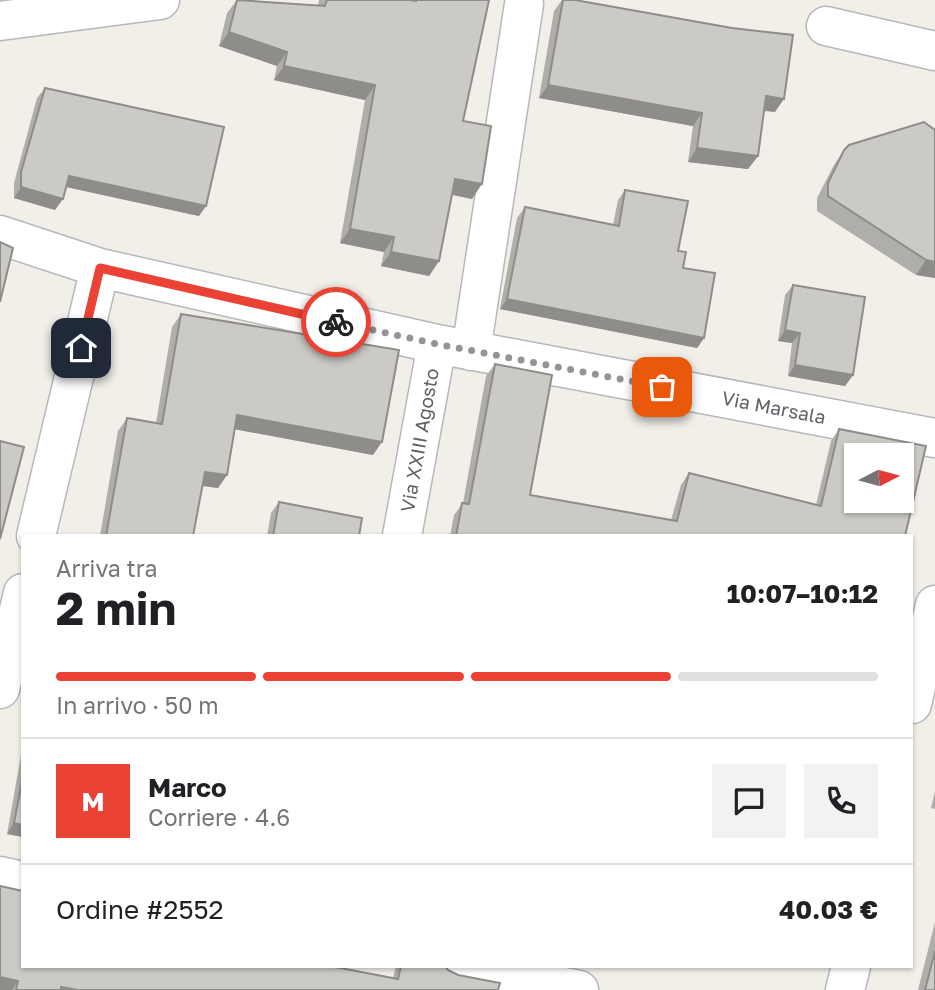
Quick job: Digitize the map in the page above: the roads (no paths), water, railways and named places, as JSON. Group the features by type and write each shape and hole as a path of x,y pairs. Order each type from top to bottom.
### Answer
{"street":[{"path":"0,21 160,0"},
{"name":"Via XXIII Agosto","path":"403,534 454,348 524,4"},
{"path":"826,26 935,51"},
{"name":"Via Marsala","path":"0,235 100,268 454,348 935,438"},
{"path":"36,534 100,268"},
{"path":"0,688 21,601"},
{"path":"913,701 935,605"},
{"path":"0,876 21,881"},
{"path":"464,968 579,990"},
{"path":"845,990 850,968"}]}
